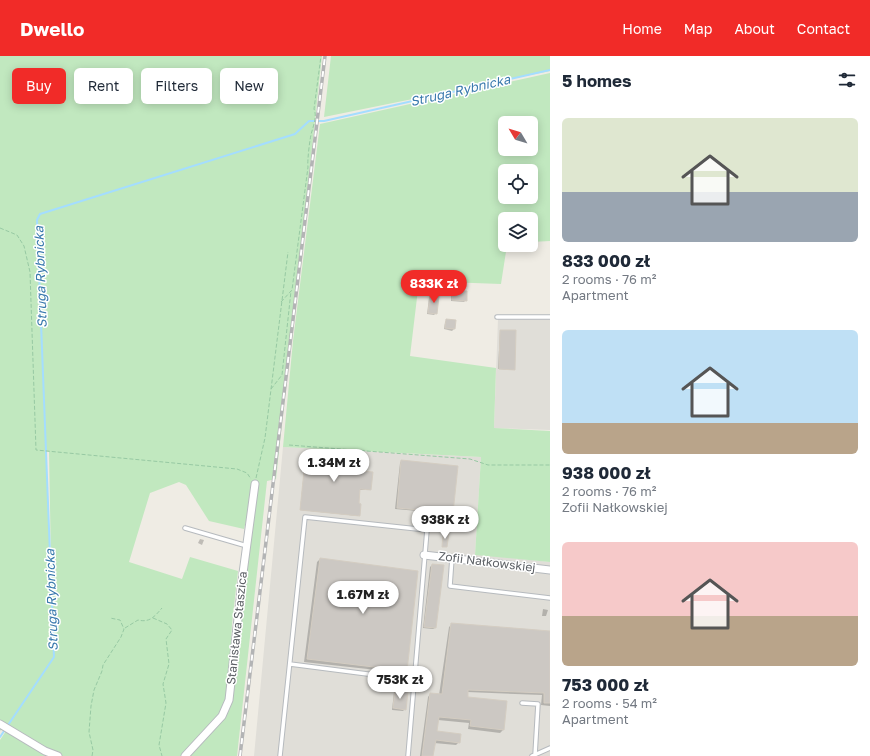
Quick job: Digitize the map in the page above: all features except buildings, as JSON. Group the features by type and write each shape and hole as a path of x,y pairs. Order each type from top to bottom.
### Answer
{"street":[{"name":"Stanisława Staszica","path":"185,756 222,716 229,700 255,484"},
{"name":"Zofii Nałkowskiej","path":"424,555 550,570"},
{"path":"4,726 44,753 58,756"}],"lane":[{"path":"497,317 550,317"},
{"path":"280,756 305,517 427,530 408,756"},
{"path":"185,528 247,546"},
{"path":"452,558 450,586 550,598"},
{"path":"290,664 414,680"},
{"path":"522,703 538,704 533,755 550,748"}],"path":[{"path":"271,390 282,375 308,167 307,160 315,123 314,109 321,56"},
{"path":"0,228 18,234 24,246 30,272 36,450 237,469 247,473 255,484"},
{"path":"255,484 265,438 288,252"},
{"path":"282,302 292,290"},
{"path":"289,444 470,459 488,464 550,465"},
{"path":"92,756 93,750 89,732 91,706 94,690 103,665 121,637 124,629 138,620 144,621 153,618 162,608"},
{"path":"110,618 120,620 124,629"},
{"path":"153,618 168,624 172,630 166,639 169,664 163,684 166,704 159,745 162,756"}],"shaded area":[{"path":"498,319 550,319 550,430 494,428"},
{"path":"283,447 481,457 475,554 550,562 550,756 254,756"}],"green space":[{"path":"0,56 322,56 276,479 267,481 237,756 0,756 0,740 8,728 4,726 0,731","holes":["46,451 49,452 52,617","179,482 186,485 209,521 244,529 254,489 229,691 232,624 238,571 190,557 182,579 129,562 150,493"]},
{"path":"331,56 550,56 550,71 324,117"},
{"path":"550,73 550,241 538,242 538,212 498,212 498,252 506,252 501,284 419,281 410,356 496,368 494,428 550,431 550,562 475,555 481,457 283,447 293,341 320,124"}],"waterway":[{"name":"Struga Rybnicka","path":"0,737 54,657 37,220 40,214 295,134 309,121 324,121 550,70"}],"railway":[{"path":"240,756 325,56"}]}
